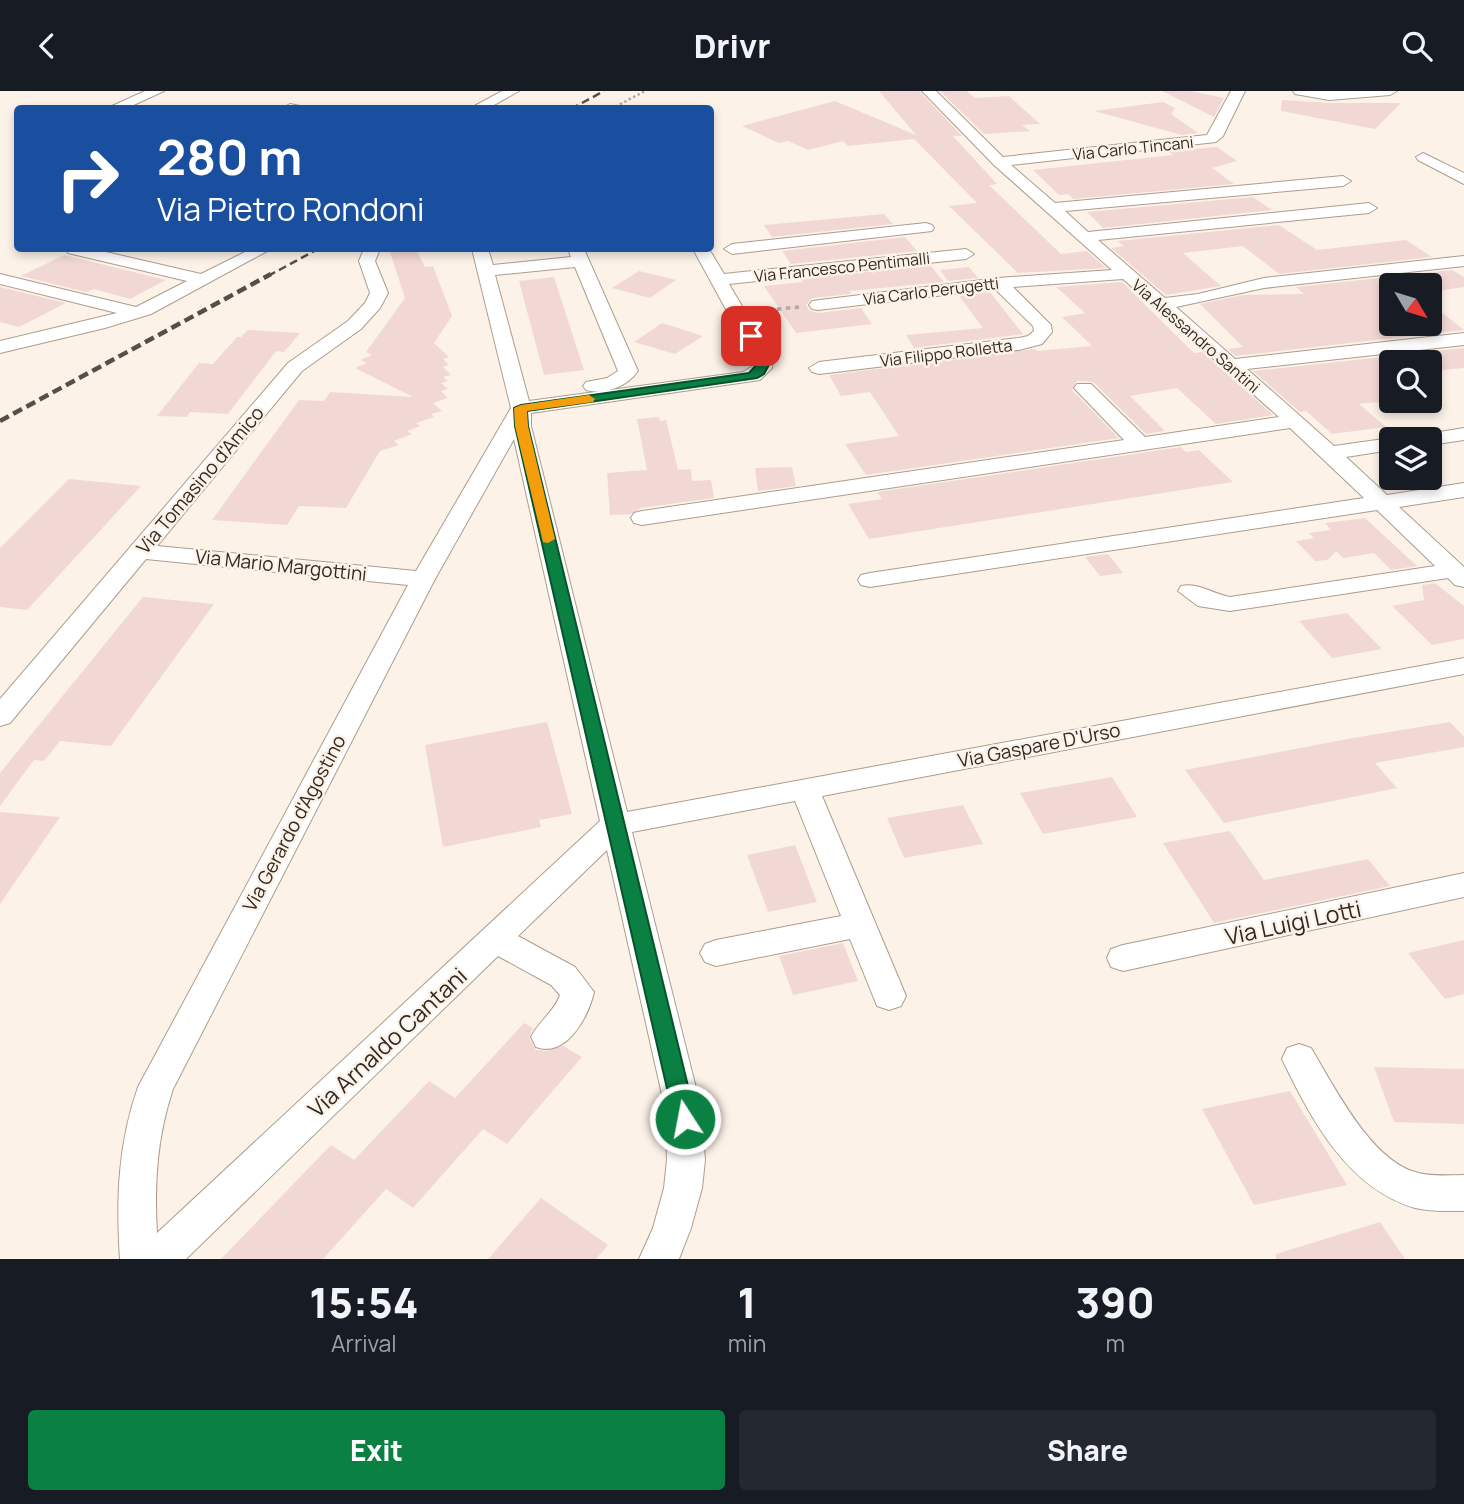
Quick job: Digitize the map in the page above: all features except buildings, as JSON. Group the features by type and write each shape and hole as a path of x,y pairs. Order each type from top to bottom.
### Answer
{"street":[{"path":"122,105 157,91"},
{"path":"483,105 512,91"},
{"name":"Via Alessandro Santini","path":"929,91 999,162 1296,421 1381,502 1456,567"},
{"name":"Via Carlo Tincani","path":"999,162 1211,139 1216,136 1238,91"},
{"path":"1300,91 1329,96 1390,91"},
{"path":"1423,157 1461,178"},
{"path":"1432,177 1461,178"},
{"path":"1052,208 1342,180"},
{"path":"1083,237 1369,208"},
{"path":"861,215 877,233"},
{"path":"783,224 797,242"},
{"path":"732,249 926,228"},
{"path":"836,238 857,266"},
{"path":"86,252 204,281"},
{"path":"0,348 137,313 166,301 257,252"},
{"name":"Via Tomasino d'Amico","path":"0,717 295,367 348,329 374,305 379,293 367,261 371,252"},
{"path":"521,408 753,376 762,368 764,361 703,252"},
{"path":"571,389 617,382 628,372 578,254 483,260 521,408 522,426 685,1119 686,1160 683,1188 672,1229 659,1259"},
{"name":"Via Francesco Pentimalli","path":"719,280 965,254"},
{"path":"1161,304 1198,299 1264,283 1464,261"},
{"name":"Via Carlo Perugetti","path":"818,305 999,283 1125,274"},
{"path":"0,279 137,313"},
{"name":"Via Filippo Rolletta","path":"819,368 1019,344 1039,338 1043,332 1042,325 999,283"},
{"path":"1230,365 1464,339"},
{"path":"1084,388 1139,443"},
{"name":"Via Gerardo d'Agostino","path":"140,1259 135,1213 135,1165 139,1140 153,1094 423,579 521,408"},
{"path":"642,518 1296,421"},
{"path":"1442,437 1464,434"},
{"path":"1331,453 1379,447"},
{"path":"870,580 1464,490"},
{"name":"Via Mario Margottini","path":"140,551 423,579"},
{"path":"1190,591 1207,601 1230,604 1456,567"},
{"name":"Via Gaspare D'Urso","path":"614,824 1464,666"},
{"path":"804,788 889,996"},
{"name":"Via Arnaldo Cantani","path":"158,1259 614,824"},
{"name":"Via Luigi Lotti","path":"1123,958 1464,885"},
{"path":"716,953 860,925"},
{"path":"496,939 563,976 577,992 573,1008 548,1037"},
{"path":"1299,1059 1359,1151 1378,1173 1414,1190 1464,1193"}],"path":[{"path":"619,105 645,91"},
{"path":"738,313 818,305"}],"railway":[{"path":"578,105 604,91"},
{"path":"268,276 312,252"},
{"path":"0,421 271,274"}],"slow traffic":[{"path":"548,539 522,426 521,408 589,399"}],"route":[{"path":"685,1119 522,426 521,408 753,376 760,371 764,363 751,336"}]}
